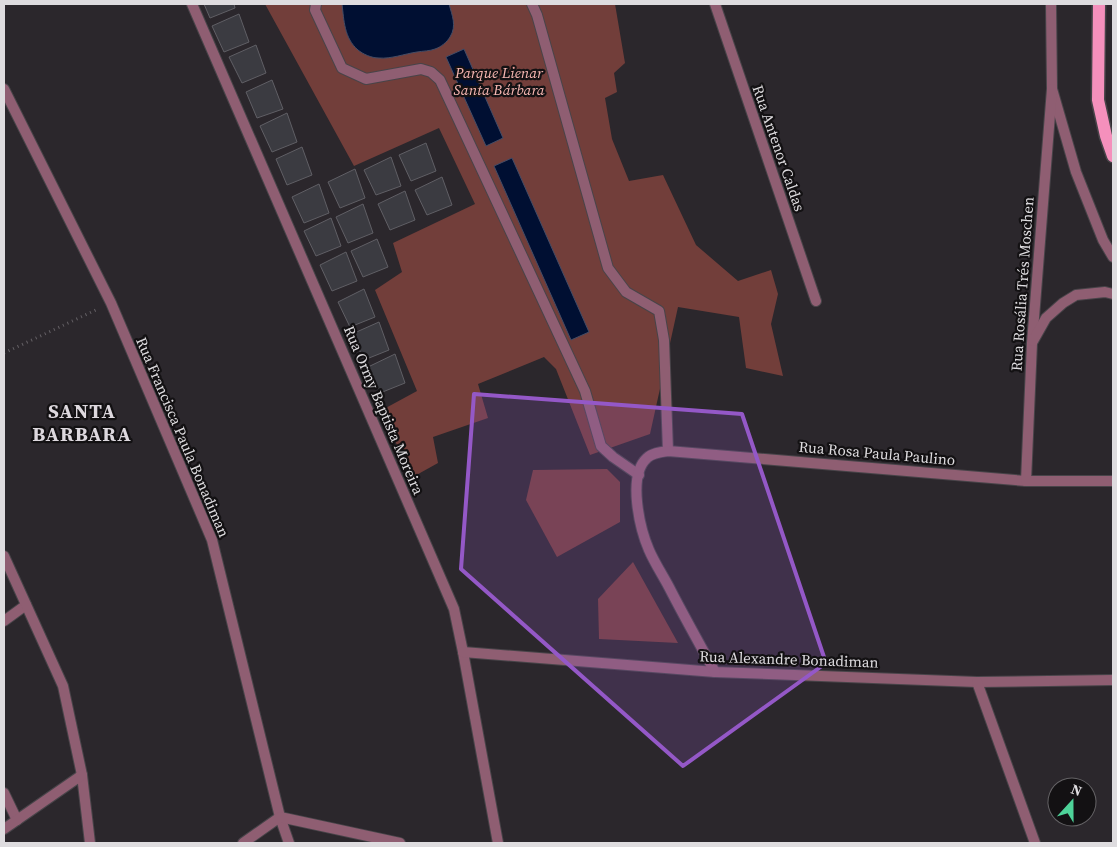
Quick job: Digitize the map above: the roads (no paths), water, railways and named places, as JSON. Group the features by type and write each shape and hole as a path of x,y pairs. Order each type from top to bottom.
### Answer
{"main road":[{"path":"1099,4 1098,100 1106,136 1113,156"}],"street":[{"name":"Rua Ormy Baptista Moreira","path":"192,4 454,609 498,843"},
{"path":"316,4 314,10 342,68 366,79 421,69 431,72 440,80 585,391 602,446 613,457 639,476 636,506 649,550 715,672"},
{"path":"532,4 537,15 608,268 626,292 659,312 664,340 668,451"},
{"name":"Rua Antenor Caldas","path":"715,4 816,301"},
{"path":"1051,4 1052,89 1076,172 1103,240 1113,257"},
{"name":"Rua Francisca Paula Bonadiman","path":"4,89 110,303 212,540 280,817 289,843"},
{"name":"Rua Rosália Trés Moschen","path":"1026,481 1032,343 1052,89"},
{"path":"1032,343 1046,318 1076,295 1105,292 1113,294"},
{"name":"Rua Rosa Paula Paulino","path":"639,476 640,469 649,456 668,451 1026,481 1113,481"},
{"path":"4,556 63,686 82,775 90,843"},
{"path":"4,621 26,605"},
{"name":"Rua Alexandre Bonadiman","path":"463,652 715,672 977,682 1113,680"},
{"path":"977,682 1035,843"},
{"path":"4,829 82,775"},
{"path":"4,793 16,820"},
{"path":"243,843 280,817 400,843"}],"water":[{"path":"342,4 449,4 453,29 447,41 435,49 388,58 373,57 358,50 350,40 344,22"},
{"path":"464,49 503,138 486,146 446,57"},
{"path":"512,158 589,332 571,340 494,166"}],"district":[{"name":"SANTA BARBARA","path":"82,422"}],"park label":[{"name":"Parque Lienar Santa Bárbara","path":"499,80"}]}
